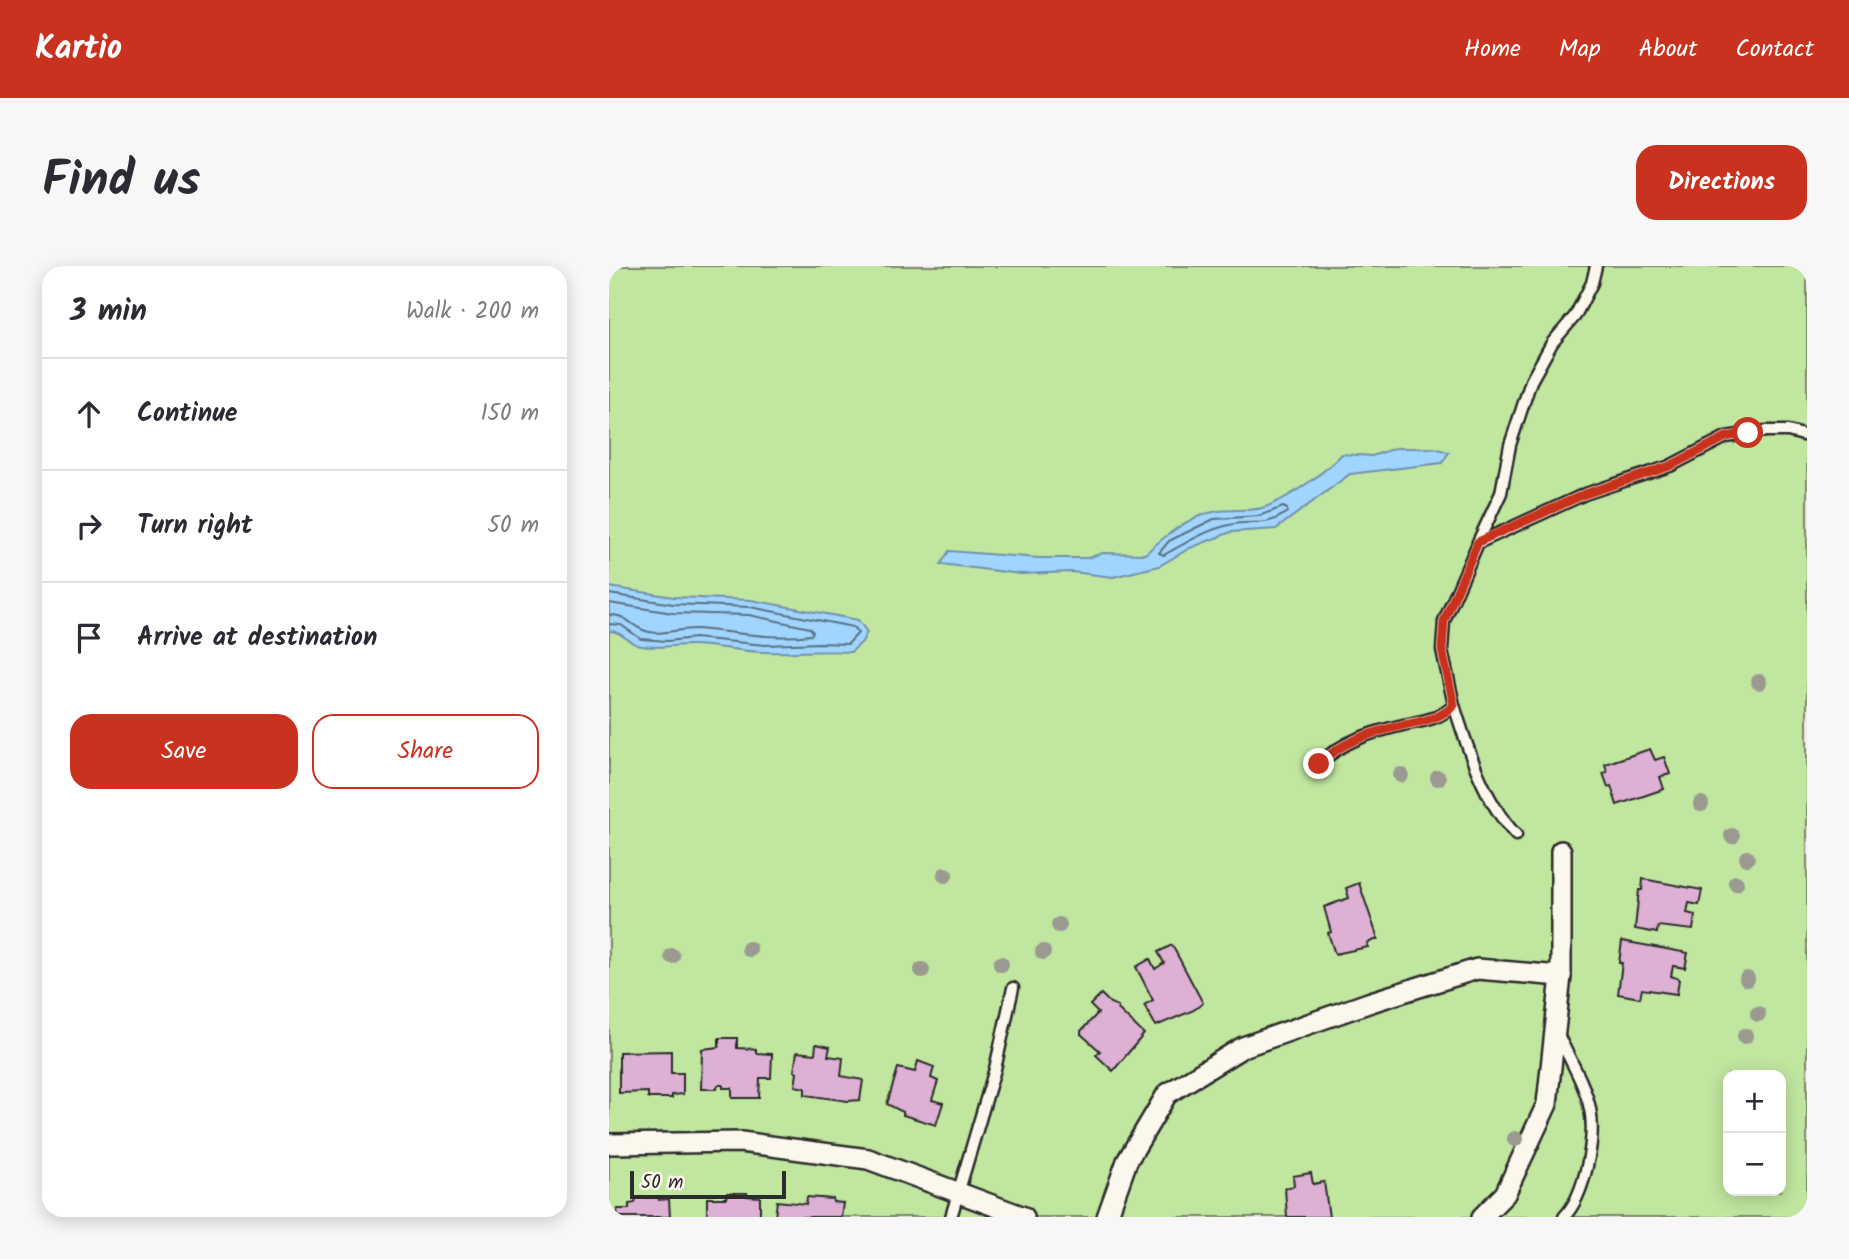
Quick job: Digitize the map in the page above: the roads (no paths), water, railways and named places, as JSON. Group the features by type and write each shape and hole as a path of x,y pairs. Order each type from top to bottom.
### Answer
{"street":[{"path":"1482,1217 1505,1194 1547,1104 1561,975 1560,851"},
{"path":"1107,1217 1127,1161 1167,1094 1243,1047 1371,1002 1477,969 1561,975"},
{"path":"609,1144 741,1142 868,1158 1013,1215"}],"lane":[{"path":"1516,835 1502,819 1474,764 1454,705 1442,650 1443,628 1450,605 1501,493 1510,445 1531,381 1552,343 1575,316 1592,284 1596,266"},
{"path":"1478,542 1585,494 1670,466 1726,437 1766,431 1788,431 1807,436"},
{"path":"1319,764 1329,754 1363,736 1428,720 1448,712 1454,705"},
{"path":"951,1217 1001,1048 1013,988"},
{"path":"1555,1028 1590,1110 1589,1160 1576,1202 1564,1217"}],"water":[{"path":"1395,448 1434,448 1449,452 1442,463 1350,474 1276,529 1231,532 1190,548 1159,566 1113,577 1072,572 1021,574 941,564 949,551 1039,558 1087,558 1103,553 1145,554 1176,528 1194,518 1219,511 1262,508 1282,499 1315,478 1342,454 1372,456"},
{"path":"609,587 674,597 751,600 858,620 867,632 862,642 851,652 756,652 695,645 642,646 609,631"}]}
